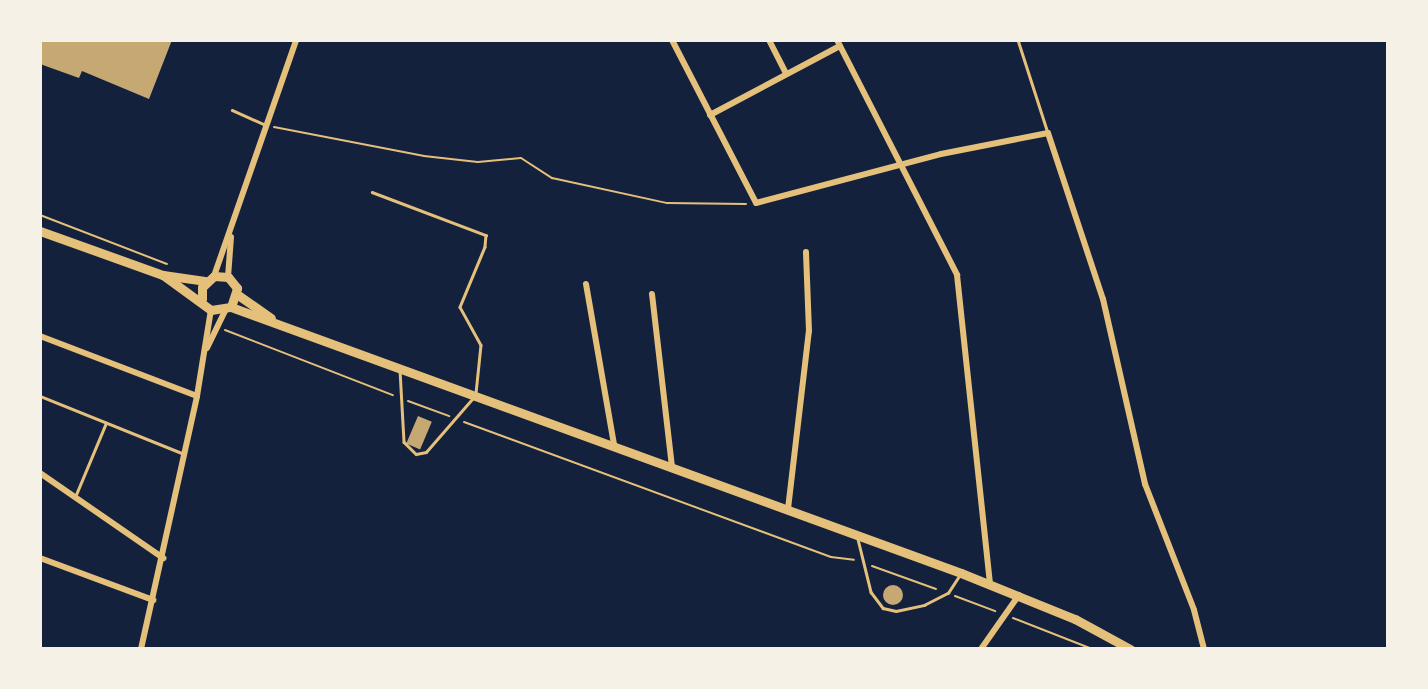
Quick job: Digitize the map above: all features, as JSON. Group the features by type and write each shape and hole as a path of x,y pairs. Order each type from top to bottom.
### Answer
{"main road":[{"path":"40,231 163,275 202,299 211,310 228,309 272,319 614,444 1019,595 1130,649"},
{"path":"163,275 228,277 238,295 272,319"},
{"path":"202,299 210,278"},
{"path":"228,309 238,295"}],"street":[{"path":"210,278 230,236 296,40"},
{"path":"672,40 756,203 900,168 999,140 1048,134 1103,299 1145,484 1194,610 1204,649"},
{"path":"769,40 786,74"},
{"path":"710,115 839,43 900,168 948,255 962,294 990,585"},
{"path":"228,277 230,236"},
{"path":"788,509 808,331 806,251"},
{"path":"586,284 614,444"},
{"path":"652,295 672,466"},
{"path":"206,349 228,309"},
{"path":"141,649 197,396 211,310"},
{"path":"40,336 197,396"},
{"path":"40,472 163,558"},
{"path":"40,558 153,600"},
{"path":"981,649 1019,595"}],"lane":[{"path":"1018,40 1048,134"},
{"path":"232,110 267,125"},
{"path":"372,192 486,235 485,247 460,307 481,345 476,395 426,452 416,454 404,442 400,366"},
{"path":"40,396 185,454"},
{"path":"75,497 106,423"},
{"path":"857,536 870,592 883,608 913,609 948,593 961,573"}],"path":[{"path":"267,125 424,156 478,162 521,158 552,178 667,203 756,203"},
{"path":"40,215 174,267"},
{"path":"218,327 457,419 831,557 863,562 1092,649"}],"building":[{"path":"40,40 172,40 149,99 82,71 79,78 40,64"},
{"path":"418,416 432,422 420,449 406,444"},
{"path":"889,585 897,585 903,595 897,605 889,605 883,599 883,591"}]}
